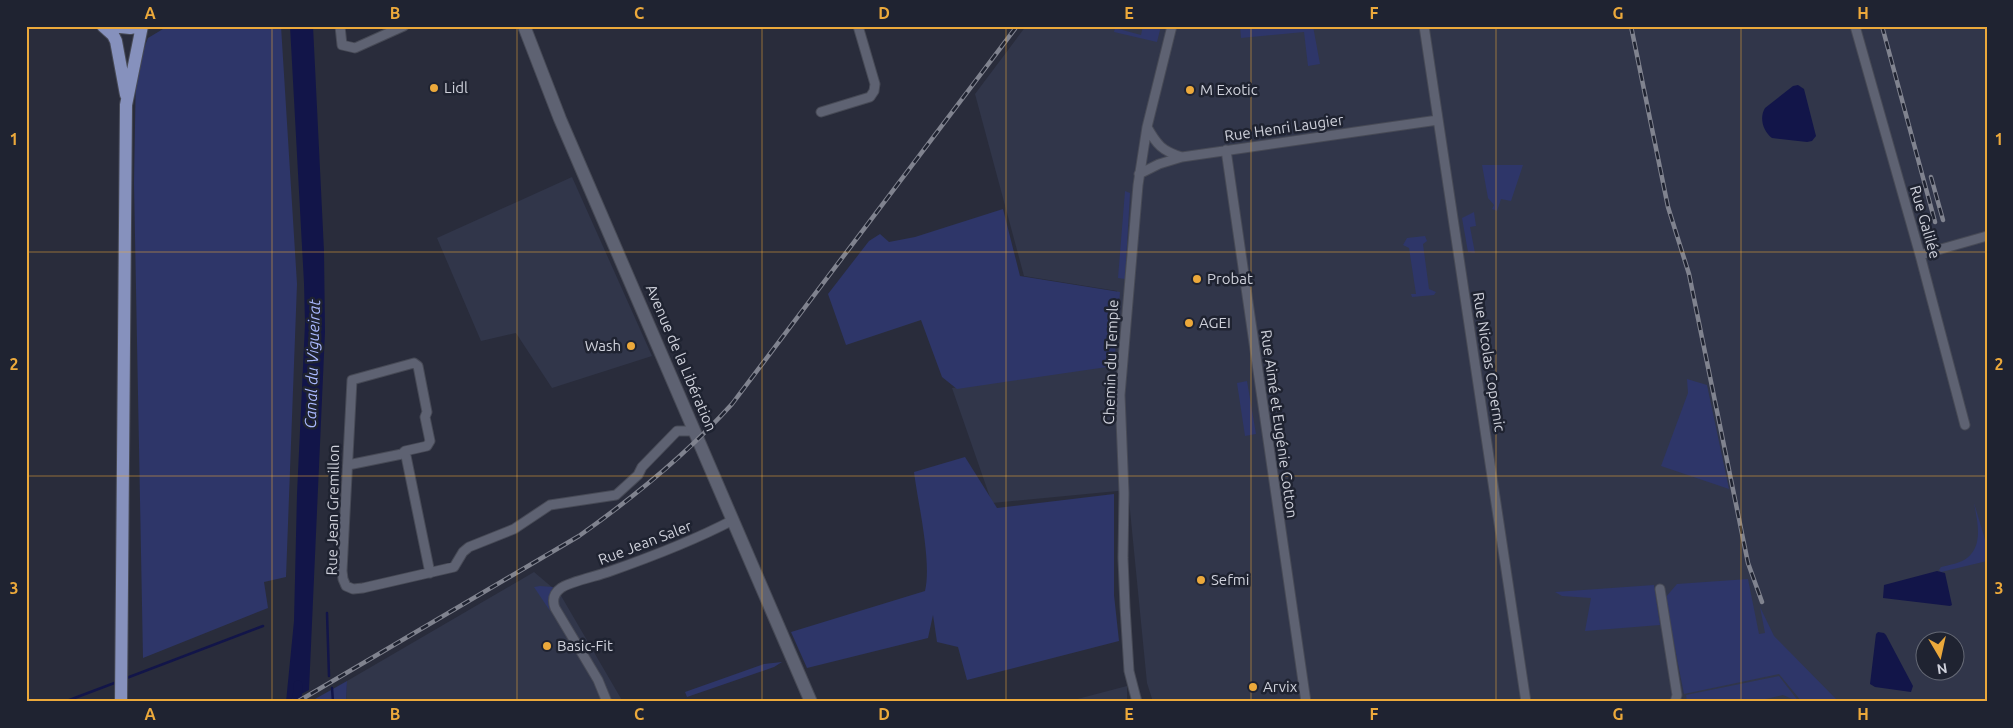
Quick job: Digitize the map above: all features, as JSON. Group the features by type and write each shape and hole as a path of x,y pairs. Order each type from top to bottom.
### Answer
{"main road":[{"path":"103,26 113,35 116,41 126,98 120,702"},
{"path":"111,26 130,28 142,26 126,98"},
{"name":"Avenue de la Libération","path":"524,26 560,119 811,702"}],"street":[{"path":"340,26 342,45 355,48 404,26"},
{"path":"821,112 870,96 874,91 875,84 858,26"},
{"name":"Chemin du Temple","path":"1138,702 1129,670 1125,607 1123,558 1124,493 1120,395 1128,288 1140,174 1147,127 1172,26"},
{"name":"Rue Nicolas Copernic","path":"1424,26 1526,702"},
{"name":"Rue Galilée","path":"1855,26 1920,254 1965,426"},
{"name":"Rue Henri Laugier","path":"1140,174 1159,164 1182,157 1438,120"},
{"path":"1147,127 1156,142 1166,152 1182,157"},
{"name":"Rue Aimé et Eugénie Cotton","path":"1226,150 1306,702"},
{"path":"1920,254 1987,236"},
{"name":"Rue Jean Gremillon","path":"405,451 427,446 430,441 425,417 427,412 418,366 414,363 352,380 343,579 346,586 353,589 430,572"},
{"path":"348,465 402,454 405,451 430,572 454,567 463,552 469,547 514,529 550,505 616,495 638,475 642,467 677,431 687,415"},
{"path":"677,431 694,431"},
{"name":"Rue Jean Saler","path":"607,702 598,680 553,603 555,594 564,586 589,579 695,540 733,520"},
{"path":"1660,589 1677,695 1675,702"}],"shaded area":[{"path":"168,26 281,26 297,284 286,577 264,582 268,608 143,658 134,183 136,68 148,38"},
{"path":"1026,26 1987,26 1987,702 1153,702 1147,683 1128,490 992,503 952,388 1114,362 1117,291 1024,276 975,94"},
{"path":"1143,26 1161,26 1157,42 1114,32 1115,28 1141,35"},
{"path":"1240,26 1313,26 1320,64 1308,66 1304,32 1241,38"},
{"path":"1482,165 1523,165 1511,201 1501,199 1497,211 1492,209 1494,205 1488,198"},
{"path":"572,177 652,356 552,388 516,333 481,341 437,238"},
{"path":"1125,191 1130,193 1125,279 1118,278"},
{"path":"1003,209 1020,276 1120,292 1114,366 957,389 942,377 921,320 846,345 828,294 869,241 880,234 889,242 915,237"},
{"path":"1474,212 1476,226 1470,227 1475,253 1468,252 1462,218"},
{"path":"1425,236 1427,241 1423,244 1429,289 1436,292 1434,295 1412,297 1411,294 1416,294 1409,248 1403,245 1407,238"},
{"path":"1687,379 1707,385 1729,489 1661,466 1688,393"},
{"path":"1247,381 1256,434 1245,436 1237,383"},
{"path":"965,457 997,508 1114,494 1114,595 1119,641 967,680 958,647 937,642 933,615 928,638 807,668 791,632 925,591 927,579 926,549 914,472"},
{"path":"1974,503 1987,546 1987,561 1941,572 1939,570 1941,567 1958,563 1967,558 1976,546 1978,532"},
{"path":"534,572 560,594 623,702 346,702 347,681"},
{"path":"1748,579 1759,634 1765,633 1760,607 1774,636 1838,701 1802,702 1779,674 1684,694 1665,598 1677,584"},
{"path":"1654,585 1660,625 1585,631 1591,598 1562,596 1555,592"},
{"path":"534,587 553,587 548,601 550,611"},
{"path":"782,662 774,667 687,697 685,692 764,664"},
{"path":"1779,676 1799,702 1783,695 1752,702 1687,702 1686,695"},
{"path":"347,681 346,702 314,702 315,699"},
{"path":"1127,686 1127,702 1066,702"}],"water":[{"path":"290,26 313,26 324,251 325,332 309,690 286,702 294,621 297,494 305,324"},
{"path":"1798,85 1804,89 1816,136 1812,141 1807,142 1772,138 1766,132 1763,124 1763,112 1765,108 1793,86"},
{"path":"1937,571 1945,573 1952,605 1950,606 1883,598 1884,585"},
{"path":"1878,632 1886,635 1913,686 1911,692 1875,687 1870,684 1876,634"}],"waterway":[{"path":"327,613 329,676"},
{"path":"124,679 263,626"},
{"path":"64,702 117,682"},
{"name":"Canal du Vigueirat","path":"297,702 298,685"},
{"path":"332,688 333,702"}],"railway":[{"path":"297,702 579,536 620,506 678,458 732,404 1017,26"},
{"path":"1631,26 1668,207 1689,274 1748,563 1762,602"},
{"path":"1882,26 1935,222"},
{"path":"1931,177 1943,220"}],"place":[{"name":"Lidl","path":"434,88"},
{"name":"M Exotic","path":"1190,90"},
{"name":"Probat","path":"1197,279"},
{"name":"AGEI","path":"1189,323"},
{"name":"Wash","path":"631,346"},
{"name":"Sefmi","path":"1201,580"},
{"name":"Basic-Fit","path":"547,646"},
{"name":"Arvix","path":"1253,687"}]}
